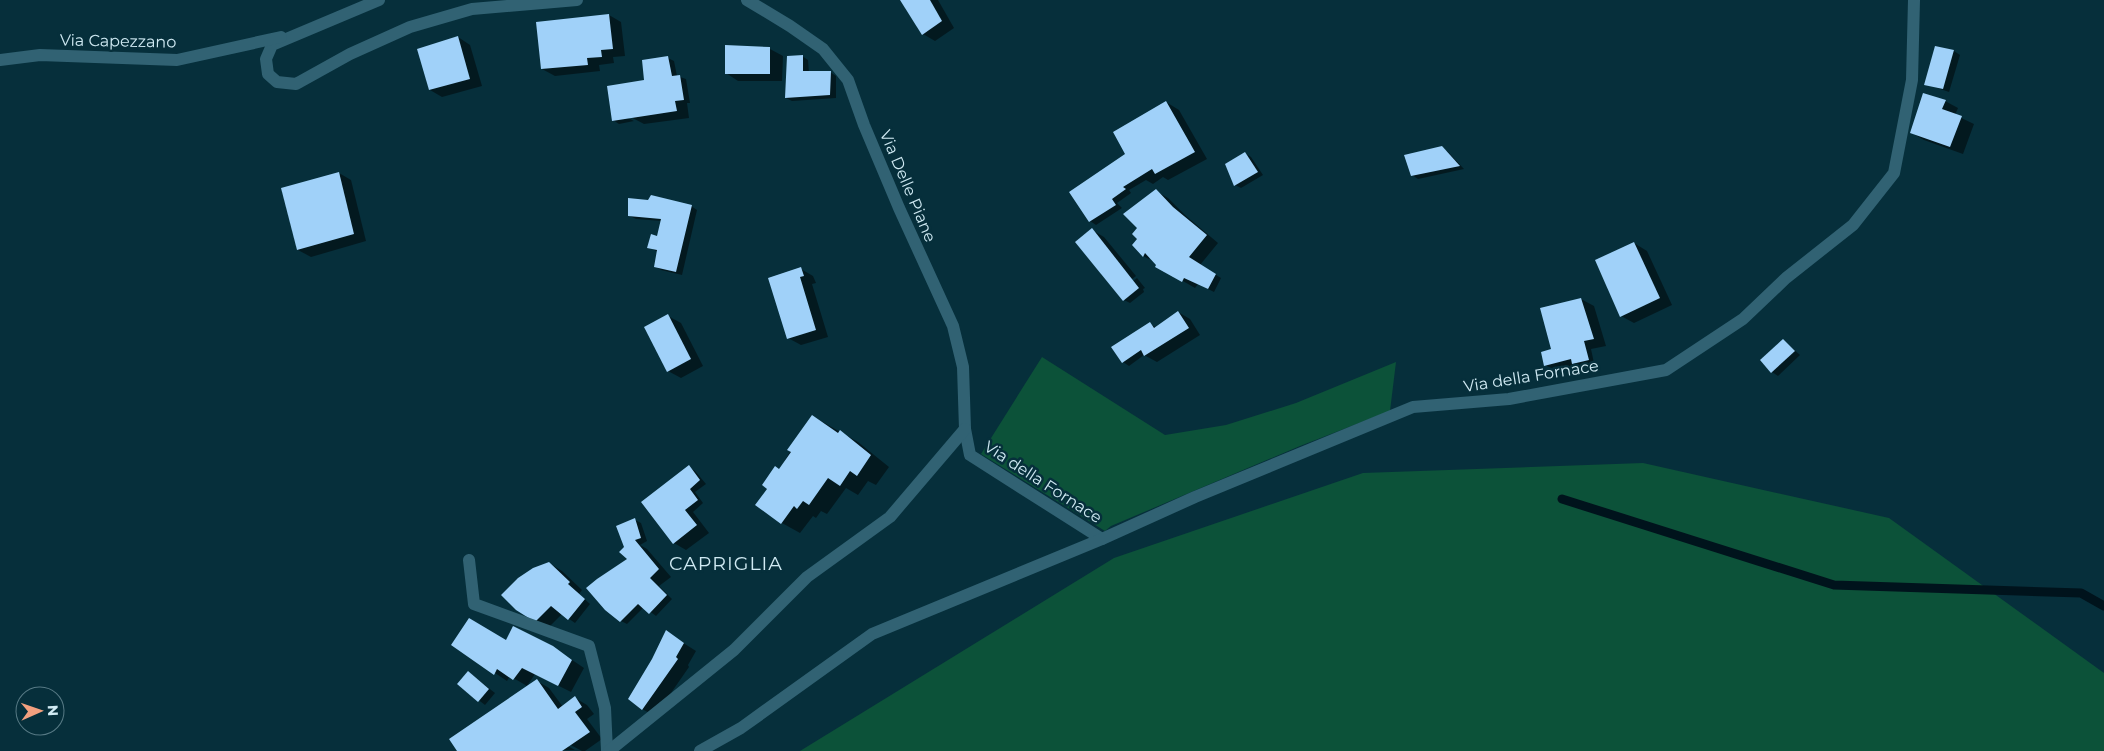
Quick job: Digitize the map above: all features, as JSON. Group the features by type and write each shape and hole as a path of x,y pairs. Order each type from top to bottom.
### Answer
{"street":[{"path":"379,0 294,34 272,45 266,59 268,74 278,82 296,84 350,54 410,27 472,9 577,0"},
{"name":"Via Delle Piane","path":"747,0 823,49 848,80 864,126 953,326 963,367 964,429"},
{"name":"Via della Fornace","path":"964,429 970,455 1102,539 1195,497 1413,407 1509,399 1666,370 1743,319 1786,278 1853,225 1894,173 1912,80 1914,0"},
{"name":"Via Capezzano","path":"0,60 40,55 177,60 294,34"},
{"path":"608,751 734,650 808,577 890,517 964,429"},
{"path":"700,751 741,728 872,634 1102,539"},
{"path":"469,560 474,604 588,646 605,708 608,751"}],"green space":[{"path":"1042,357 1165,435 1226,425 1296,403 1396,362 1390,411 1300,446 1111,526 1105,531 981,454"},
{"path":"1643,463 1889,518 2104,673 2104,751 800,751 1114,558 1363,473"}],"building":[{"path":"900,0 930,0 942,21 922,35"},
{"path":"609,14 613,49 601,50 602,57 587,58 588,65 541,69 536,22"},
{"path":"458,36 470,79 429,90 417,49"},
{"path":"725,45 770,47 770,74 725,74"},
{"path":"1935,46 1954,50 1943,89 1924,85"},
{"path":"803,55 803,71 831,71 830,95 785,98 787,56"},
{"path":"668,56 672,76 680,75 684,100 675,101 677,111 612,121 607,86 644,80 642,60"},
{"path":"1923,93 1946,100 1942,109 1962,116 1950,147 1910,133"},
{"path":"1166,101 1195,152 1155,174 1152,169 1123,187 1126,189 1112,199 1116,205 1089,222 1069,192 1125,154 1113,132"},
{"path":"1442,146 1460,166 1411,176 1404,155"},
{"path":"1245,152 1258,172 1234,186 1225,164"},
{"path":"339,172 354,234 297,250 281,188"},
{"path":"1156,189 1173,207 1207,235 1189,257 1216,274 1208,289 1184,278 1182,282 1155,267 1156,265 1145,253 1143,257 1132,245 1137,239 1132,234 1137,228 1123,214"},
{"path":"651,195 692,205 676,272 654,267 657,250 647,248 651,234 657,236 661,219 628,216 628,198 648,200"},
{"path":"1092,228 1139,288 1123,301 1075,242"},
{"path":"1634,242 1660,298 1620,317 1595,260"},
{"path":"801,267 804,276 800,277 816,330 787,339 768,278"},
{"path":"1581,298 1594,339 1584,341 1589,360 1572,364 1571,359 1544,366 1541,352 1551,349 1540,308"},
{"path":"1178,311 1189,328 1144,356 1141,350 1122,363 1111,347 1150,322 1154,328"},
{"path":"668,314 691,359 667,372 644,327"},
{"path":"1783,339 1795,351 1771,373 1760,360"},
{"path":"812,415 838,433 840,430 871,455 857,476 850,471 840,486 828,478 809,505 803,501 797,509 794,506 781,524 755,505 767,489 762,485 775,466 779,469 791,452 787,450"},
{"path":"689,465 700,480 690,489 698,500 685,510 697,525 673,544 641,502"},
{"path":"635,518 641,538 635,540 659,569 650,578 667,595 649,614 638,604 620,622 605,610 586,588 627,559 619,552 624,547 616,526"},
{"path":"549,562 570,582 568,584 585,599 568,620 551,606 535,622 516,610 501,595 518,578 533,568"},
{"path":"469,618 506,640 513,626 553,646 572,660 558,686 522,668 513,680 497,669 494,675 451,645"},
{"path":"666,630 684,643 676,657 678,659 642,710 628,699 652,659"},
{"path":"468,671 489,689 478,702 457,684"},
{"path":"537,679 558,709 575,696 582,707 575,712 590,732 562,751 457,751 449,739"}],"waterway":[{"path":"1562,499 1834,585 2081,593 2104,606"}],"district":[{"name":"CAPRIGLIA","path":"726,563"}]}
